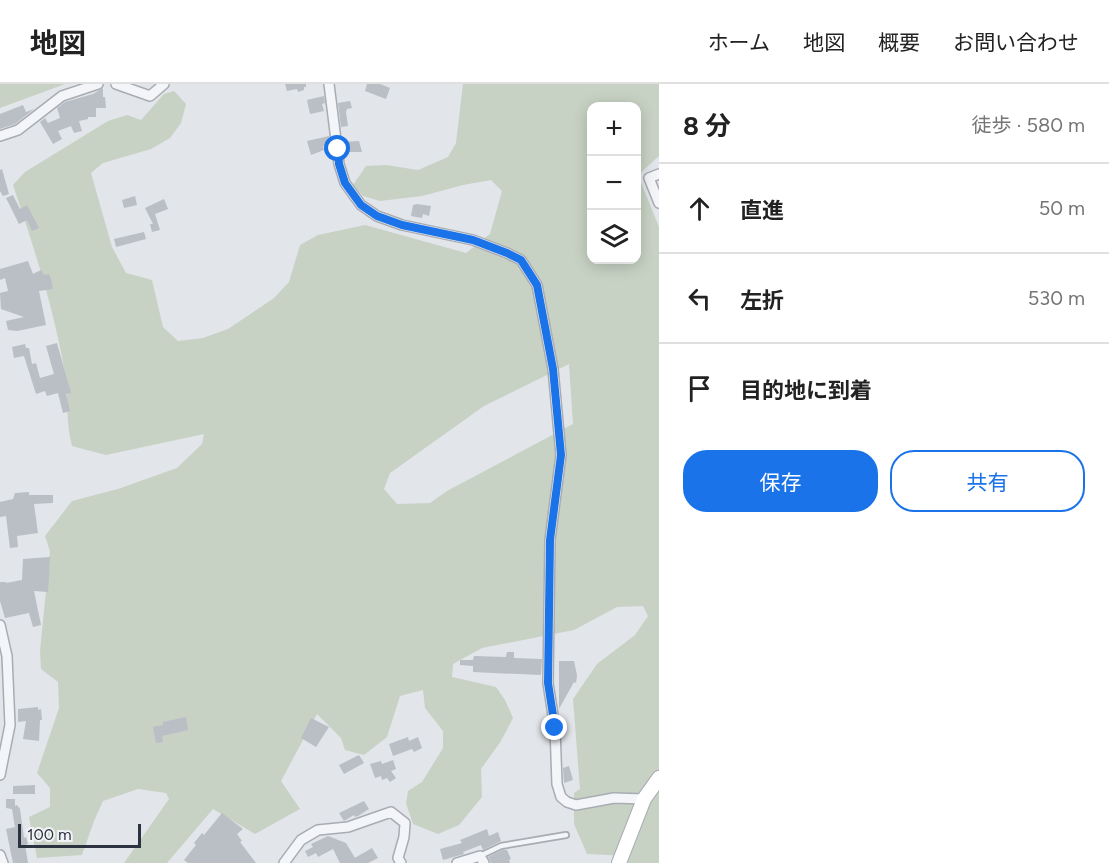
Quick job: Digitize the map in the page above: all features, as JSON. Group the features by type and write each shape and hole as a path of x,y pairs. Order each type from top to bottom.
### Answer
{"street":[{"path":"0,136 18,130 62,96 98,84"},
{"path":"116,84 150,96 164,84"},
{"path":"329,84 339,164 345,183 361,205 377,216 402,225 473,240 507,253 521,260 537,285 553,369 561,455 550,540 548,683 555,728 557,784 561,797 576,805 614,798 644,799"},
{"path":"659,174 649,178 659,202"},
{"path":"0,625 7,656 10,725 0,775"},
{"path":"619,863 644,799 659,778"},
{"path":"284,863 301,840 318,830 348,827 391,812 405,823 398,858 401,863"},
{"path":"0,855 3,863"},
{"path":"457,863 482,860"}],"lane":[{"path":"482,860 501,846 566,836"}],"green space":[{"path":"0,84 65,84 0,108"},
{"path":"463,84 659,84 659,156 641,172 641,102 587,102 587,264 641,264 641,182 659,227 659,863 628,863 628,856 587,854 574,824 574,793 580,789 573,699 597,664 635,635 648,616 643,606 617,607 574,630 482,648 453,664 452,677 496,687 513,718 501,741 481,769 482,797 459,825 438,834 413,824 406,803 408,791 422,782 443,748 443,731 425,708 423,690 400,696 387,737 364,755 345,750 341,738 317,714 281,781 300,809 255,834 213,809 167,863 124,863 169,799 166,793 138,789 103,801 82,855 37,858 29,817 50,807 50,788 37,773 59,708 58,682 41,669 40,651 50,551 45,536 72,501 118,489 177,468 202,444 204,434 106,455 72,446 68,426 65,378 54,321 13,185 25,172 108,121 127,115 141,120 164,94 174,91 186,104 181,123 170,138 151,149 103,163 91,173 112,247 126,273 152,280 163,327 178,341 203,338 228,329 274,298 289,282 300,245 318,235 365,225 466,253 490,234 502,191 491,180 422,196 380,201 363,196 353,185 366,166 386,165 418,170 448,157 456,143","holes":["569,364 573,424 447,491 430,503 397,504 384,489 390,473 484,406"]}],"building":[{"path":"285,84 306,84 306,87 298,92 297,89 287,91"},
{"path":"367,84 380,84 390,88 386,99 365,91"},
{"path":"103,88 106,108 96,108 96,117 88,117 88,119 79,121 82,131 74,133 71,126 58,131 62,139 53,144 40,122 45,118 48,123 60,118 57,108 65,102 93,94"},
{"path":"324,96 325,103 322,104 324,111 310,114 307,100"},
{"path":"350,101 352,108 347,109 346,112 348,126 341,127 338,103"},
{"path":"23,105 26,112 34,109 15,124 0,129 0,114"},
{"path":"329,136 330,145 323,146 324,150 311,155 307,141"},
{"path":"359,141 362,152 344,152 343,142"},
{"path":"2,169 9,194 3,196 0,191 0,170"},
{"path":"13,195 20,209 27,205 39,228 32,231 27,220 19,224 6,198"},
{"path":"135,196 137,205 124,208 122,200"},
{"path":"164,199 168,209 155,214 160,230 152,232 150,224 153,224 145,208"},
{"path":"413,205 431,206 429,216 423,214 422,218 411,216"},
{"path":"144,232 146,239 116,247 114,239"},
{"path":"28,261 33,274 41,270 44,275 49,274 51,279 53,289 39,291 46,325 17,331 8,330 6,321 24,317 1,309 0,293 8,291 5,278 0,280 0,269"},
{"path":"57,343 71,393 66,394 70,411 63,413 58,393 47,396 45,391 36,394 24,356 14,358 12,347 25,344 26,348 29,348 32,364 36,363 40,378 54,374 46,346"},
{"path":"29,492 29,495 53,495 53,503 34,504 38,533 17,536 18,547 10,548 6,516 0,517 0,502 13,499 15,493"},
{"path":"50,557 48,592 34,591 41,625 33,627 29,613 5,618 0,601 0,582 22,580 23,559"},
{"path":"507,652 514,652 514,658 542,659 541,675 473,672 473,666 460,665 460,660 473,660 474,656 506,657"},
{"path":"559,661 574,661 577,675 576,683 574,682 559,709"},
{"path":"38,707 38,710 41,709 42,720 40,720 39,741 23,739 26,721 18,722 18,709"},
{"path":"186,717 188,730 162,736 163,742 156,743 153,727 163,725 163,722"},
{"path":"311,718 329,727 316,747 301,738"},
{"path":"408,737 409,741 418,737 422,748 393,756 389,744"},
{"path":"359,755 364,763 344,774 339,765"},
{"path":"393,760 396,769 391,771 396,778 390,782 387,778 382,780 381,776 375,778 370,764 381,761 382,764"},
{"path":"569,766 573,780 564,783 563,768"},
{"path":"35,785 35,794 13,794 13,786"},
{"path":"6,799 15,799 15,806 17,805 20,809 24,838 26,837 28,844 25,845 28,863 13,863 6,829 15,827 12,809 6,808"},
{"path":"364,801 369,809 344,821 339,813"},
{"path":"222,813 243,829 237,834 242,841 240,842 256,863 188,863 184,860 196,845 194,843 202,833 204,835"},
{"path":"487,829 489,836 498,832 501,841 483,850 481,845 463,852 464,854 443,860 440,849 462,843 460,840"},
{"path":"328,836 346,843 355,858 346,863 340,863 333,849 318,857 316,853 308,857 305,851 313,847 311,844"},
{"path":"372,848 378,858 368,863 346,863"},
{"path":"507,850 511,859 510,863 491,863 488,857"}],"route":[{"path":"338,149 339,164 345,183 361,205 377,216 402,225 473,240 507,253 521,260 537,285 553,369 561,455 550,540 548,683 555,728"}]}
